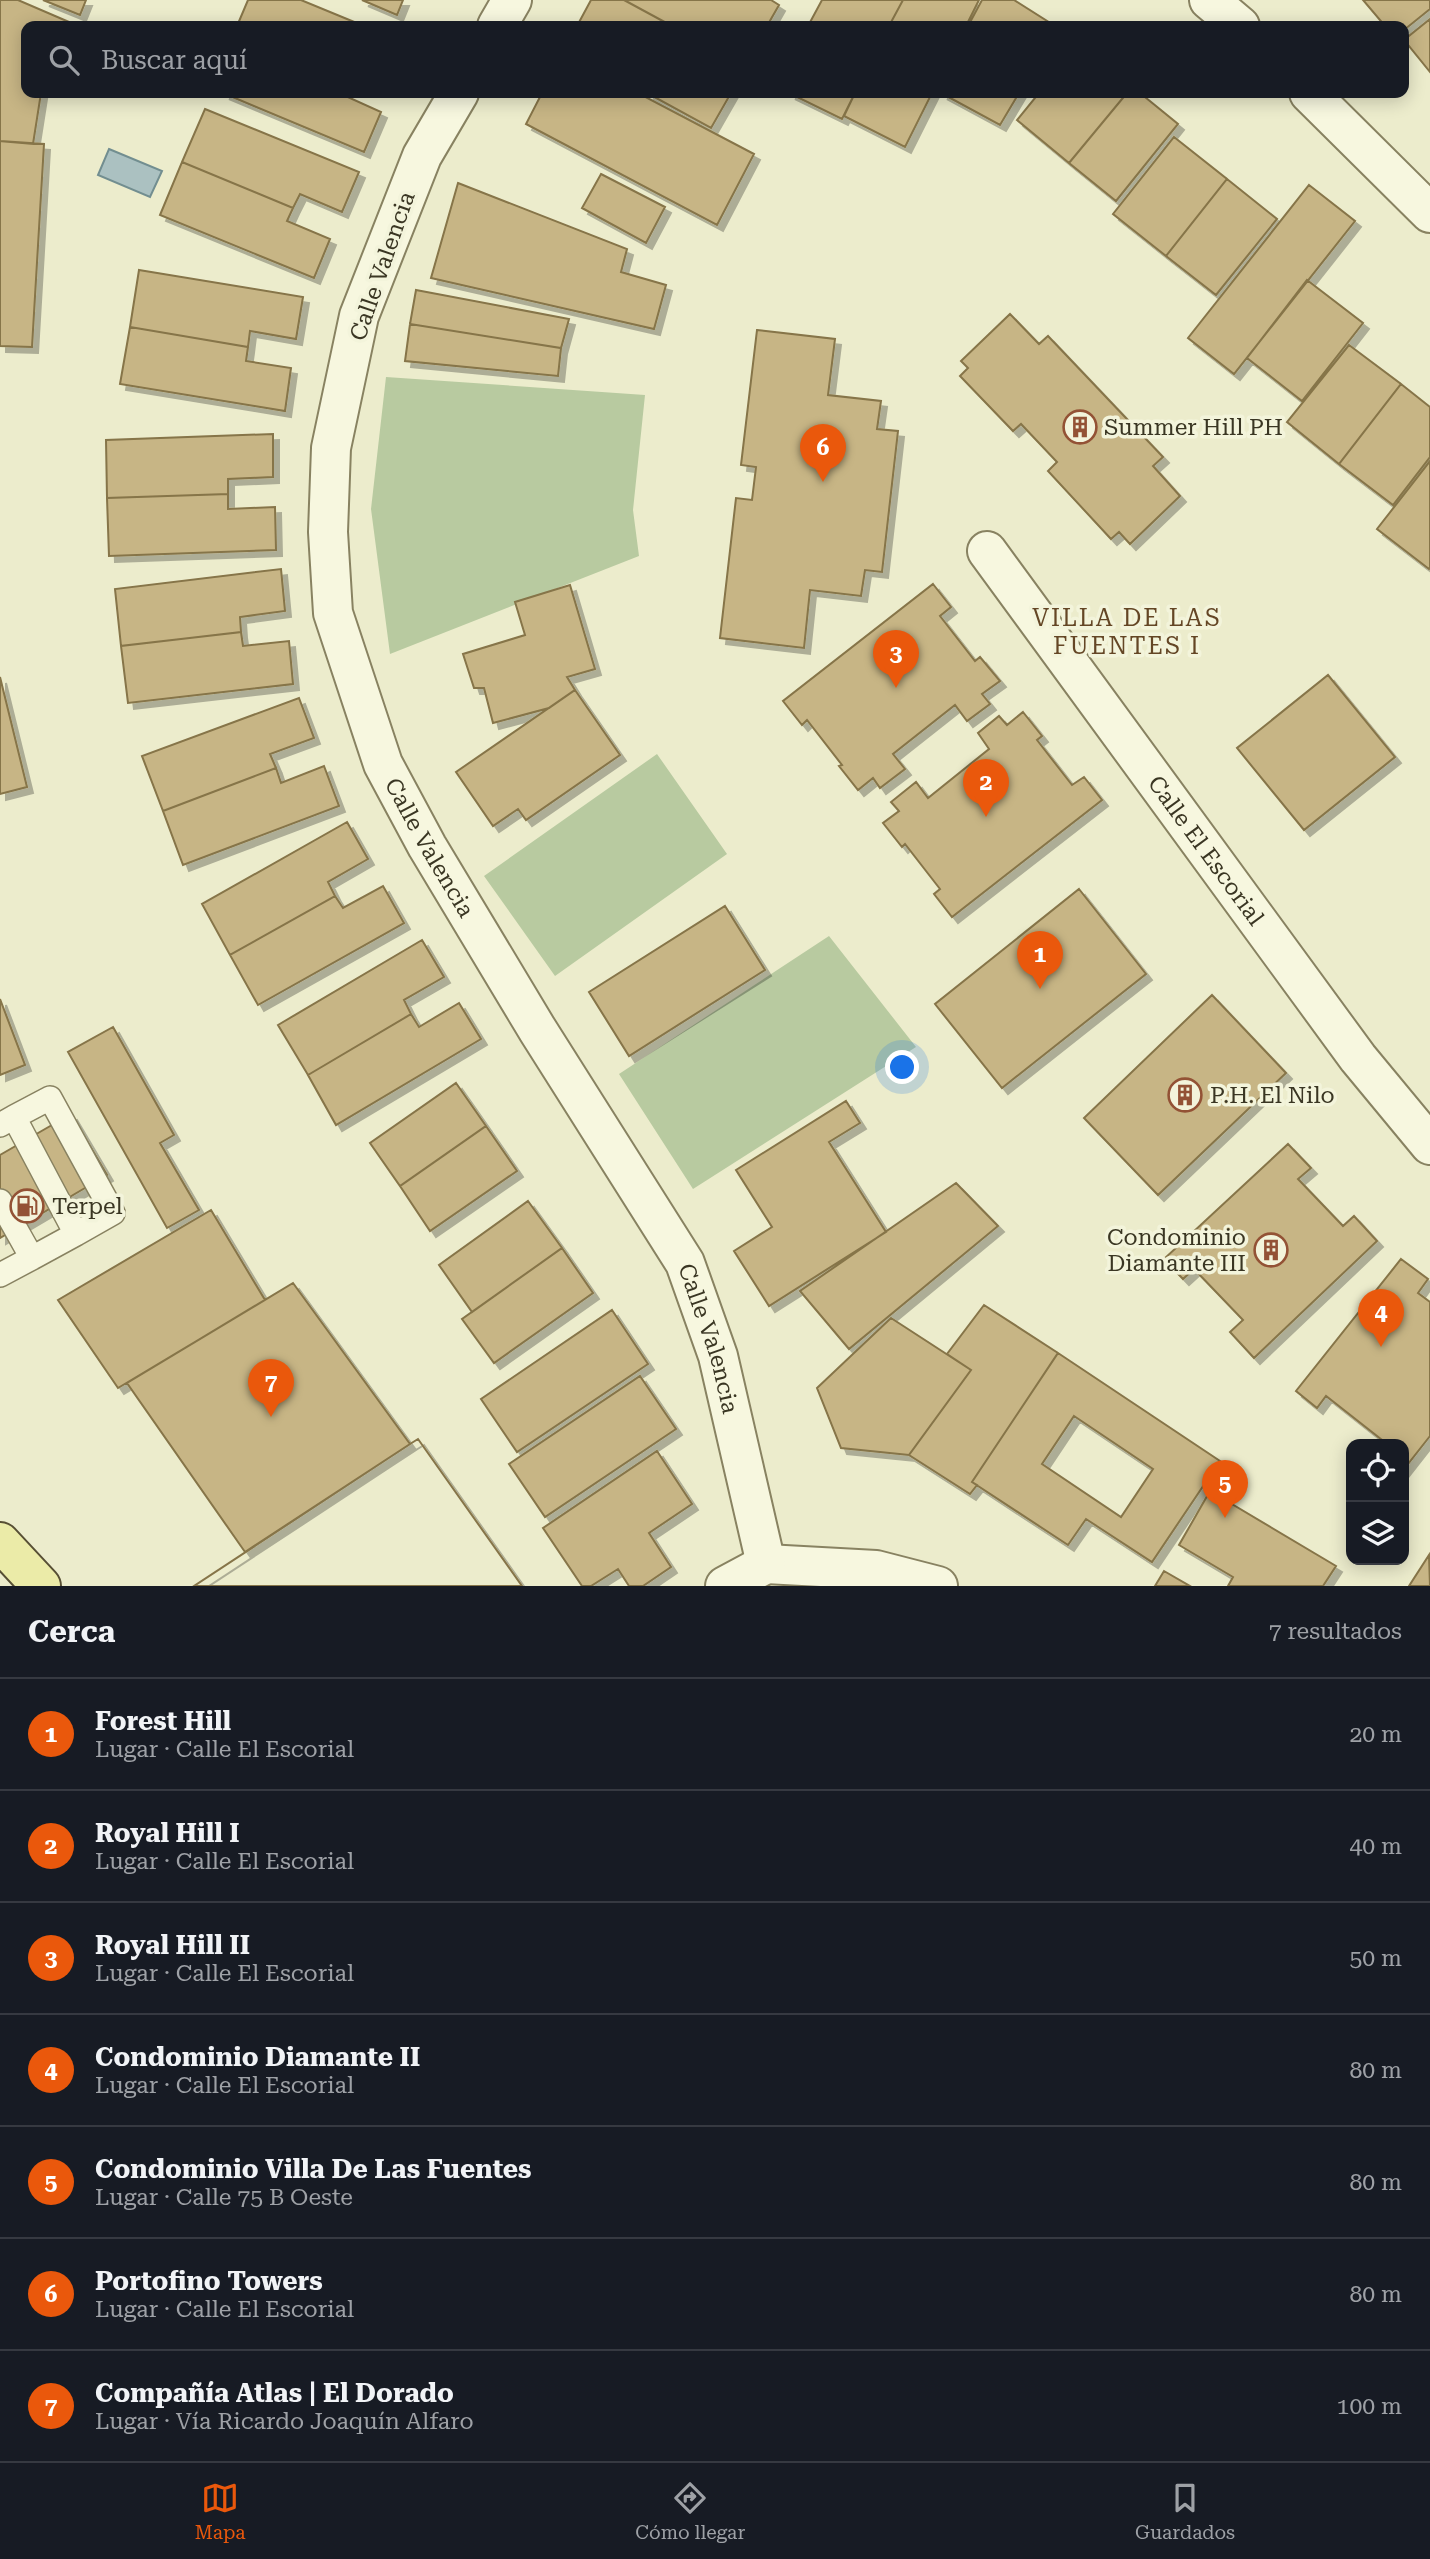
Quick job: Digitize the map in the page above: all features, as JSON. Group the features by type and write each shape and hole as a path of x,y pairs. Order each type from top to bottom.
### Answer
{"main road":[{"path":"0,1542 41,1586"}],"street":[{"path":"500,21 512,0"},
{"path":"1209,0 1234,21"},
{"name":"Calle Valencia","path":"456,98 422,156 359,316 331,448 328,532 333,613 383,764 427,846 537,1028 685,1263 718,1356 758,1575"},
{"path":"1314,98 1430,212"},
{"name":"Calle El Escorial","path":"987,551 1358,1058 1430,1145"},
{"path":"725,1586 758,1575 876,1570 937,1586"}],"lane":[{"path":"0,1275 76,1234 113,1213 50,1098 7,1121 76,1234"},
{"path":"0,1200 32,1258"}],"green space":[{"path":"386,377 645,395 633,510 639,556 390,654 371,509"},
{"path":"657,754 727,854 555,976 484,876"},
{"path":"829,936 916,1047 693,1189 619,1074"}],"shaded area":[{"path":"109,149 162,171 150,197 98,175"}],"building":[{"path":"0,0 18,0 67,21 21,21 21,98 40,98 33,144 0,141"},
{"path":"43,0 86,0 80,15"},
{"path":"248,0 301,0 352,21 239,21"},
{"path":"362,0 403,0 397,15"},
{"path":"591,0 624,0 663,21 580,21"},
{"path":"624,0 771,0 779,5 770,21 663,21"},
{"path":"822,0 903,0 892,21 811,21"},
{"path":"903,0 979,0 968,21 892,21"},
{"path":"982,0 1014,0 1047,21 971,21"},
{"path":"1363,0 1430,0 1430,9 1409,26 1409,21 1381,21"},
{"path":"1430,19 1430,72 1409,46 1409,36"},
{"path":"235,98 350,98 381,112 364,152"},
{"path":"539,98 648,98 754,154 717,225 526,124"},
{"path":"656,98 728,98 711,128"},
{"path":"799,98 852,98 842,119"},
{"path":"853,98 930,98 905,147 844,116"},
{"path":"950,98 1016,98 1000,125"},
{"path":"1035,98 1123,98 1069,163 1017,120"},
{"path":"1123,98 1146,98 1178,124 1116,201 1069,163"},
{"path":"205,109 359,172 342,212 300,194 293,208 182,162"},
{"path":"1174,137 1227,179 1166,256 1113,214"},
{"path":"0,141 44,144 32,347 0,346"},
{"path":"182,162 293,208 287,221 330,239 314,278 160,215"},
{"path":"601,174 665,207 646,243 582,208"},
{"path":"1227,179 1277,219 1216,295 1166,256"},
{"path":"458,183 627,249 621,272 666,285 654,329 431,278"},
{"path":"1309,185 1355,221 1234,374 1188,338"},
{"path":"139,270 303,297 296,339 250,331 248,347 130,327"},
{"path":"1307,280 1363,323 1302,401 1247,358"},
{"path":"416,290 569,319 561,348 410,324"},
{"name":"Summer Hill PH","path":"1010,314 1039,344 1048,336 1163,457 1153,466 1180,496 1130,544 1119,532 1111,539 1048,471 1057,462 1021,424 1013,431 960,376 968,368 961,361"},
{"path":"410,324 561,348 558,376 405,361"},
{"path":"130,327 248,347 246,361 291,368 285,411 120,384"},
{"path":"757,330 835,339 828,395 881,401 877,429 898,431 882,572 865,570 861,596 810,590 804,648 720,638 736,498 752,500 756,467 741,465"},
{"path":"1349,345 1401,384 1339,464 1287,422"},
{"path":"1401,384 1430,407 1430,457 1393,505 1339,464"},
{"path":"273,434 273,477 228,479 228,494 107,498 106,440"},
{"path":"1430,461 1430,567 1429,569 1377,529"},
{"path":"228,494 228,509 275,507 276,550 109,556 107,498"},
{"path":"281,569 285,611 240,617 241,632 121,646 115,589"},
{"path":"933,584 951,607 940,616 975,661 980,657 1000,681 982,694 990,704 967,721 955,705 893,754 905,769 880,788 873,778 858,790 807,720 802,725 783,701"},
{"path":"570,585 595,669 567,677 575,690 549,708 493,723 484,688 474,688 463,654 525,635 515,602"},
{"path":"241,632 243,646 289,641 293,684 128,703 121,646"},
{"path":"1328,675 1395,757 1304,830 1237,748"},
{"path":"0,677 27,787 0,794"},
{"path":"575,690 620,755 526,820 518,809 493,826 456,772"},
{"path":"299,698 314,738 270,754 276,768 163,811 142,756"},
{"path":"1023,712 1042,736 1037,740 1072,785 1084,777 1102,800 952,917 934,894 940,889 905,844 902,847 883,823 899,811 891,802 916,782 928,798 989,749 978,733 999,716 1007,725"},
{"path":"324,766 339,806 183,865 163,811 276,768 281,783"},
{"path":"347,822 368,859 328,882 335,896 230,955 202,904"},
{"path":"383,886 404,923 258,1005 230,955 335,896 343,908"},
{"path":"1079,889 1146,974 1002,1088 935,1004"},
{"path":"725,906 765,970 629,1056 589,992"},
{"path":"422,940 444,977 404,1000 411,1014 308,1075 278,1025"},
{"name":"P.H. El Nilo","path":"1212,995 1286,1073 1158,1195 1084,1118"},
{"path":"0,999 25,1065 0,1075"},
{"path":"459,1003 481,1039 336,1125 308,1075 411,1014 419,1027"},
{"path":"113,1027 174,1135 160,1143 199,1210 167,1228 68,1052"},
{"path":"456,1083 486,1126 400,1186 370,1143"},
{"path":"846,1101 860,1123 829,1142 886,1232 769,1306 734,1251 772,1227 736,1170"},
{"name":"Terpel","path":"71,1114 107,1175 0,1238 0,1155"},
{"path":"486,1126 517,1171 430,1231 400,1186"},
{"name":"Condominio Diamante III","path":"1288,1144 1311,1168 1298,1179 1343,1226 1354,1216 1377,1241 1254,1358 1230,1332 1243,1320 1194,1269 1183,1279 1164,1259"},
{"path":"956,1183 998,1226 849,1349 800,1291"},
{"path":"528,1201 562,1248 472,1312 439,1265"},
{"path":"211,1210 265,1300 118,1388 58,1300"},
{"path":"562,1248 593,1293 494,1363 462,1319"},
{"path":"1401,1259 1428,1279 1418,1293 1430,1302 1430,1436 1409,1463 1409,1439 1381,1439 1326,1396 1317,1408 1296,1391"},
{"path":"293,1283 410,1444 245,1552 127,1383"},
{"path":"984,1305 1058,1353 972,1482 977,1485 970,1494 909,1455 971,1370 947,1354"},
{"path":"612,1310 648,1364 517,1452 481,1399"},
{"path":"891,1318 971,1370 909,1455 841,1448 817,1388"},
{"path":"1058,1353 1220,1461 1152,1562 1086,1519 1068,1545 972,1482","holes":["1074,1416 1153,1469 1121,1517 1042,1464"]},
{"path":"640,1376 676,1429 545,1517 509,1464"},
{"path":"418,1439 522,1586 194,1586 410,1444"},
{"path":"418,1439 522,1586 194,1586 410,1444"},
{"path":"657,1451 692,1504 649,1533 671,1567 643,1586 629,1586 618,1569 591,1586 582,1586 543,1528"},
{"path":"1210,1491 1336,1566 1323,1586 1228,1586 1233,1577 1179,1545"},
{"path":"1429,1555 1430,1586 1409,1586"},
{"path":"1164,1571 1190,1586 1155,1586"}],"place":[{"name":"Summer Hill PH","path":"1080,427"},
{"name":"Portofino Towers","path":"823,482"},
{"name":"Royal Hill II","path":"896,688"},
{"name":"Royal Hill I","path":"986,817"},
{"name":"Forest Hill","path":"1040,989"},
{"name":"P.H. El Nilo","path":"1185,1095"},
{"name":"Terpel","path":"27,1206"},
{"name":"Condominio Diamante III","path":"1271,1250"},
{"name":"Condominio Diamante II","path":"1381,1347"},
{"name":"Compañía Atlas | El Dorado","path":"271,1417"},
{"name":"Condominio Villa De Las Fuentes","path":"1225,1518"}],"district":[{"name":"VILLA DE LAS FUENTES I","path":"1127,632"}]}
